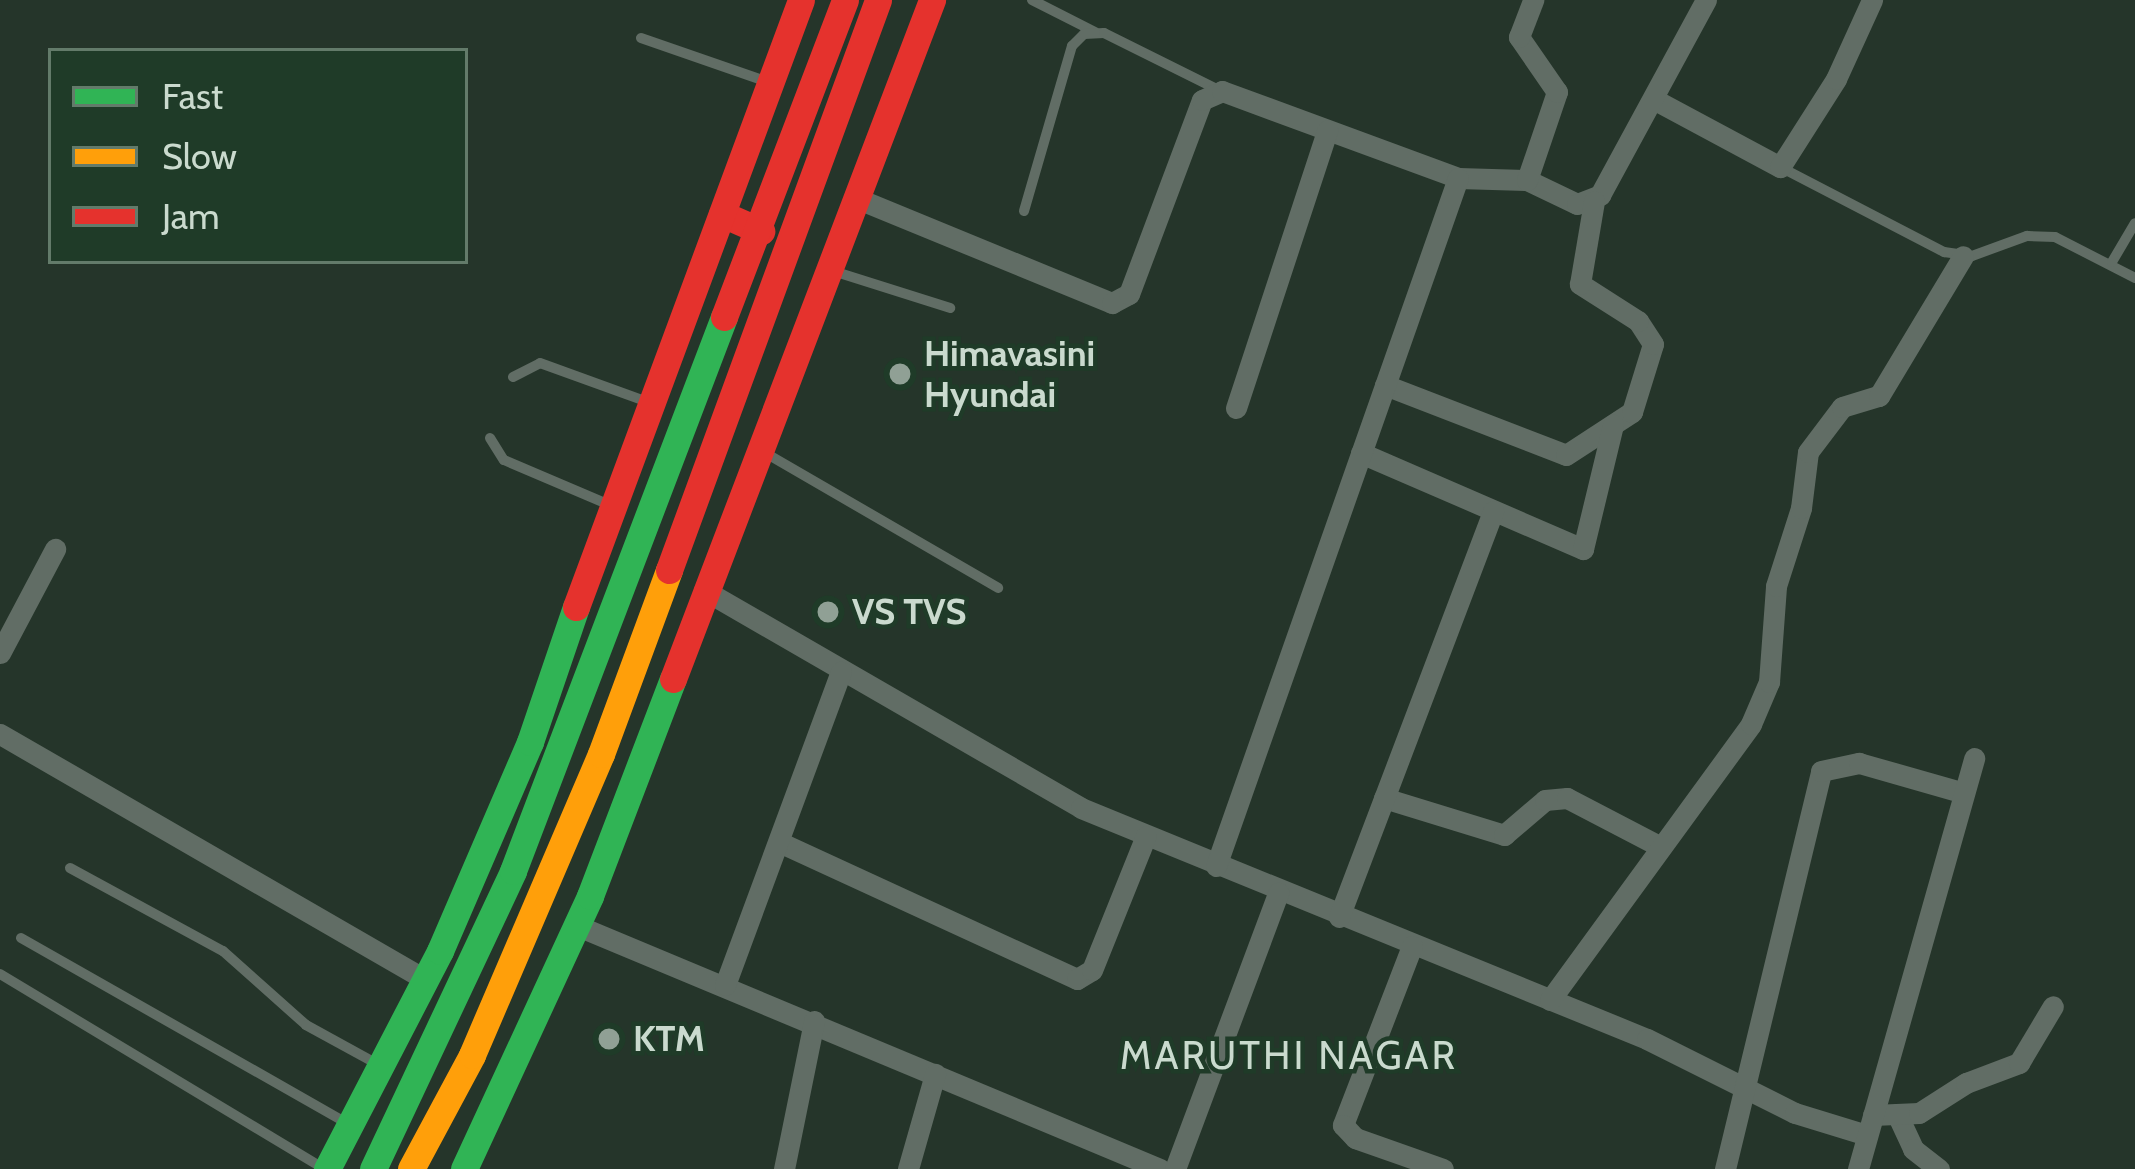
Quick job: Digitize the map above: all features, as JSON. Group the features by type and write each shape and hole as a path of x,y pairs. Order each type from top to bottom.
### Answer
{"main road":[{"path":"325,1169 353,1126 426,980 530,742 610,505 801,0"},
{"path":"373,1169 513,871 699,375 761,231 844,0"},
{"path":"411,1169 472,1055 601,754 878,0"},
{"path":"464,1169 578,926 932,0"},
{"path":"722,214 761,231"}],"street":[{"path":"1527,180 1557,92 1520,37 1533,0"},
{"path":"1385,385 1566,455 1632,412 1654,344 1638,321 1580,284 1594,201 1657,101 1706,0"},
{"path":"1657,101 1780,167 1836,79 1872,0"},
{"path":"856,198 1112,303 1129,293 1202,100 1222,91 1458,178 1527,180 1563,200 1594,201"},
{"path":"1236,408 1327,130"},
{"path":"1216,866 1458,178"},
{"path":"1550,1000 1763,700 1776,586 1801,508 1808,452 1842,407 1879,396 1963,256"},
{"path":"1360,454 1583,550 1613,425"},
{"path":"1339,917 1493,511"},
{"path":"0,653 55,549"},
{"path":"704,590 1024,782 1278,893 1550,1000 1744,1091 1870,1125 1897,1114 1919,1113 1966,1083 2019,1063 2053,1006"},
{"path":"725,985 841,672"},
{"path":"0,734 426,980"},
{"path":"1858,1169 1974,758"},
{"path":"1725,1169 1821,771 1858,764 1964,794"},
{"path":"1384,798 1504,835 1545,800 1567,798 1661,847"},
{"path":"778,842 1077,979 1091,970 1146,836"},
{"path":"1175,1169 1278,893"},
{"path":"578,926 1160,1169"},
{"path":"1412,946 1343,1125 1354,1138 1443,1169"},
{"path":"784,1169 814,1021"},
{"path":"908,1169 935,1074"},
{"path":"1897,1114 1913,1149 1939,1169"}],"lane":[{"path":"1032,0 1222,91"},
{"path":"1024,211 1072,46 1094,32"},
{"path":"640,38 770,83"},
{"path":"1780,167 1896,232 1963,256 2027,236 2055,237 2135,278"},
{"path":"2111,262 2135,223"},
{"path":"829,269 950,308"},
{"path":"513,377 540,363 648,402"},
{"path":"490,438 504,460 610,505"},
{"path":"759,449 998,588"},
{"path":"70,868 224,952 306,1025 383,1066"},
{"path":"21,938 353,1126"},
{"path":"0,974 325,1169"}],"traffic: fast":[{"path":"373,1169 513,871 724,317"},
{"path":"327,1169 440,951 530,742 576,607"},
{"path":"464,1169 590,896 673,679"}],"traffic: slow":[{"path":"411,1169 472,1055 601,754 669,570"}],"traffic: jam":[{"path":"576,607 801,0"},
{"path":"724,317 845,0"},
{"path":"669,570 878,0"},
{"path":"673,679 932,0"},
{"path":"722,214 761,231"}],"place":[{"name":"Himavasini Hyundai","path":"900,374"},
{"name":"VS TVS","path":"828,612"},
{"name":"KTM","path":"609,1039"}],"district":[{"name":"MARUTHI NAGAR","path":"1289,1055"}]}
